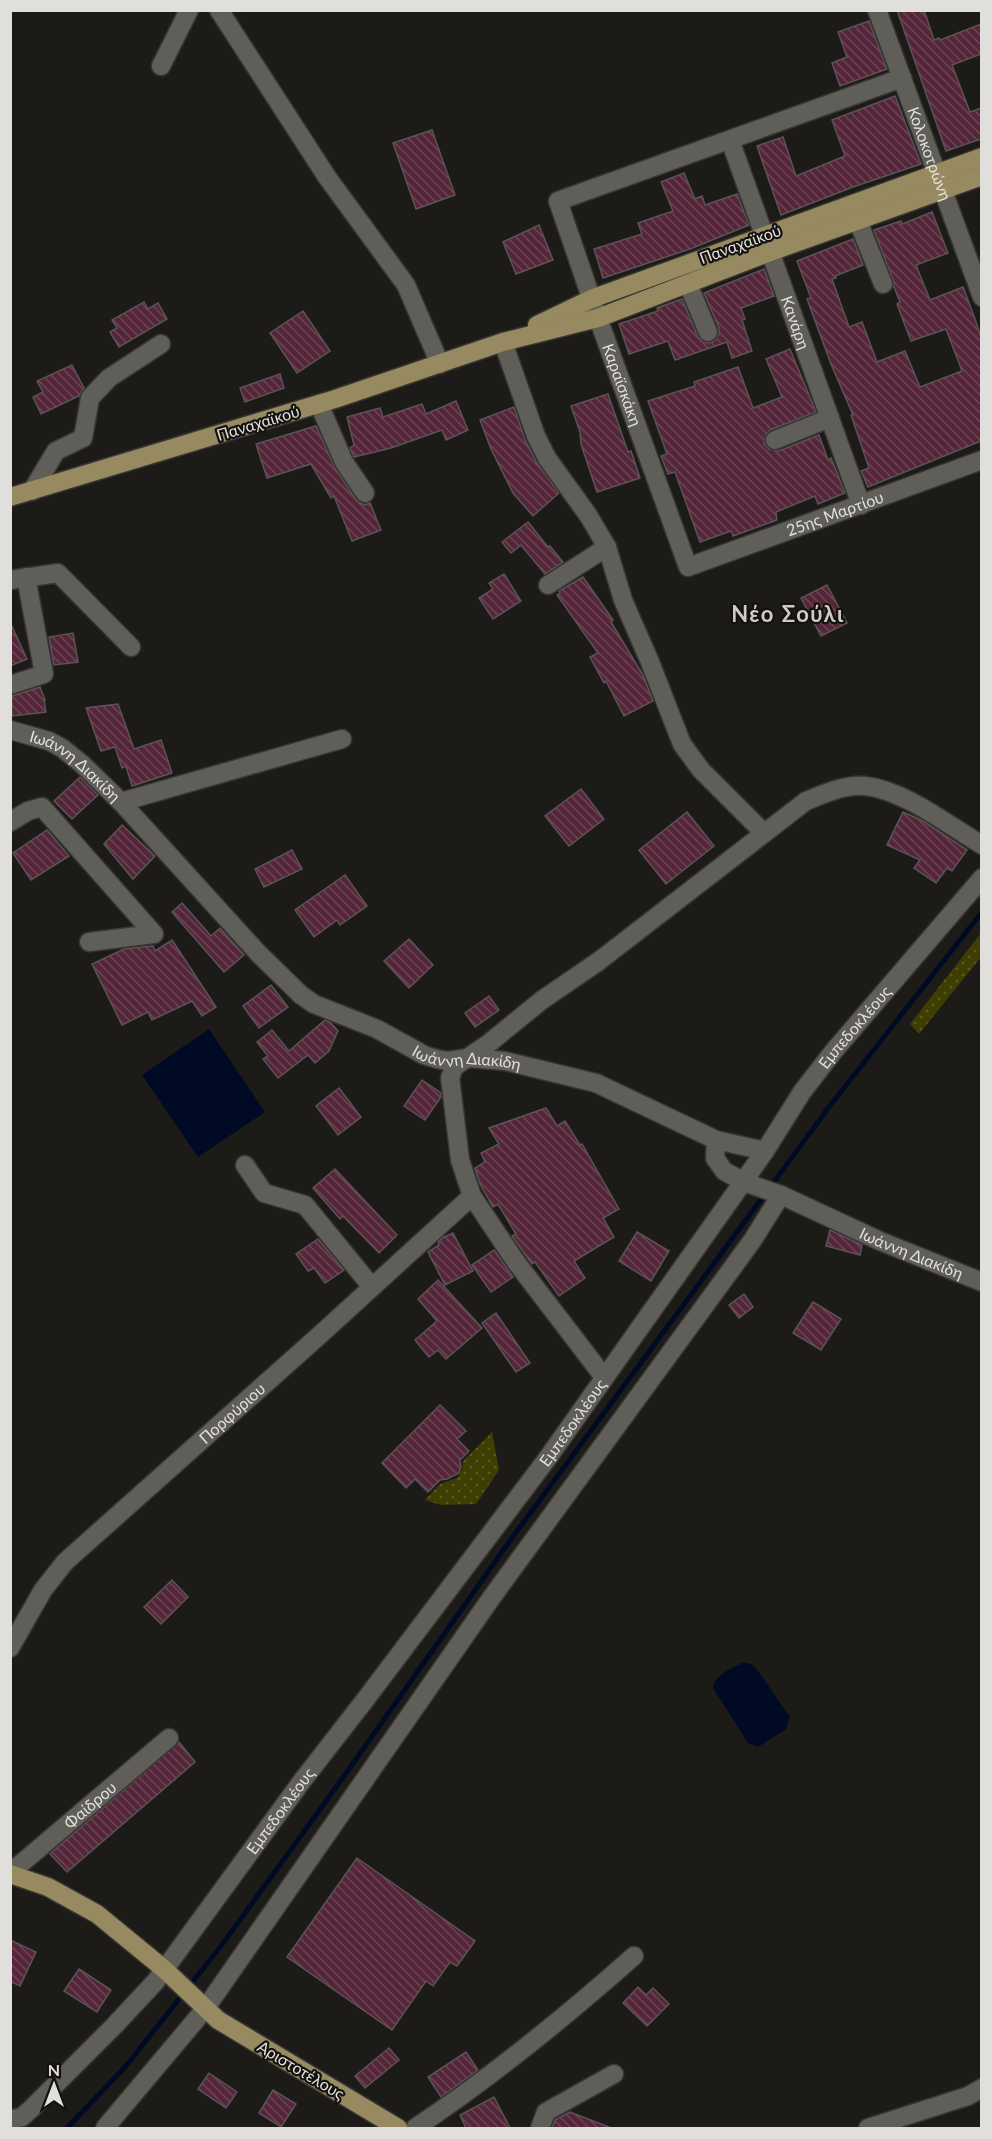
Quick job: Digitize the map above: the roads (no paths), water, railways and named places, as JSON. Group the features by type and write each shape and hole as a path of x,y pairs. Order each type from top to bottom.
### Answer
{"main road":[{"name":"Παναχαϊκού","path":"10,497 319,404 503,342 597,318 688,284 767,244 858,221 940,181 981,157"},
{"name":"Παναχαϊκού","path":"503,342 591,299 767,244 940,181 981,176"},
{"path":"10,1874 48,1887 89,1909 117,1929 167,1973"},
{"name":"Αριστοτέλους","path":"167,1973 225,2025 398,2128"}],"street":[{"path":"161,66 189,10"},
{"path":"219,10 327,177 406,285 440,364"},
{"name":"Κολοκοτρώνη","path":"877,10 981,297"},
{"path":"730,140 902,78"},
{"name":"Καραϊσκάκη","path":"688,567 597,318 558,201 730,140"},
{"name":"Κανάρη","path":"730,140 861,505"},
{"path":"858,221 883,284"},
{"path":"688,284 708,332"},
{"path":"503,342 536,436 547,458 588,515 607,547 622,600 650,662 682,744 701,770 764,833"},
{"path":"32,491 56,451 83,438 90,398 109,378 160,344"},
{"path":"319,404 344,462 365,493"},
{"path":"775,440 830,418"},
{"name":"25ης Μαρτίου","path":"688,567 981,460"},
{"path":"548,585 607,547"},
{"path":"10,685 44,674 18,579 58,573 131,647"},
{"name":"Ιωάννη Διακίδη","path":"10,730 49,741 82,764 121,802 258,953 301,994 323,1009 376,1029 424,1055 447,1061 469,1058 505,1061 596,1083 716,1140 715,1158 718,1166 744,1182 781,1195 880,1241 981,1282"},
{"path":"121,802 342,739"},
{"path":"604,1377 516,1262 472,1196 460,1160 450,1078 454,1067 469,1058 542,1000 599,961 806,801 832,790 864,786 892,794 917,806 981,845"},
{"path":"10,822 28,811 42,807 154,934 89,942"},
{"name":"Εμπεδοκλέους","path":"10,2120 22,2117 31,2109 167,1973 302,1781 547,1459 744,1182 802,1092 981,878"},
{"path":"716,1140 765,1151"},
{"path":"245,1165 264,1193 305,1205 372,1287"},
{"path":"105,2128 202,2005 492,1597 752,1242 781,1195"},
{"name":"Πορφύριου","path":"10,1648 43,1590 65,1562 472,1196"},
{"name":"Φαίδρου","path":"10,1874 169,1738"},
{"path":"415,2128 498,2070 553,2027 634,1956"},
{"path":"540,2128 546,2112 614,2074"},
{"path":"868,2128 968,2096 981,2088"}],"water":[{"path":"209,1029 265,1112 198,1157 142,1075"},
{"path":"742,1663 749,1663 755,1667 790,1717 786,1729 758,1747 748,1743 713,1688 716,1679"}],"waterway":[{"path":"771,1186 829,1107 982,912"},
{"path":"67,2128 126,2066 221,1946 509,1542 765,1194"}],"district":[{"name":"Νέο Σούλι","path":"788,614"}]}
